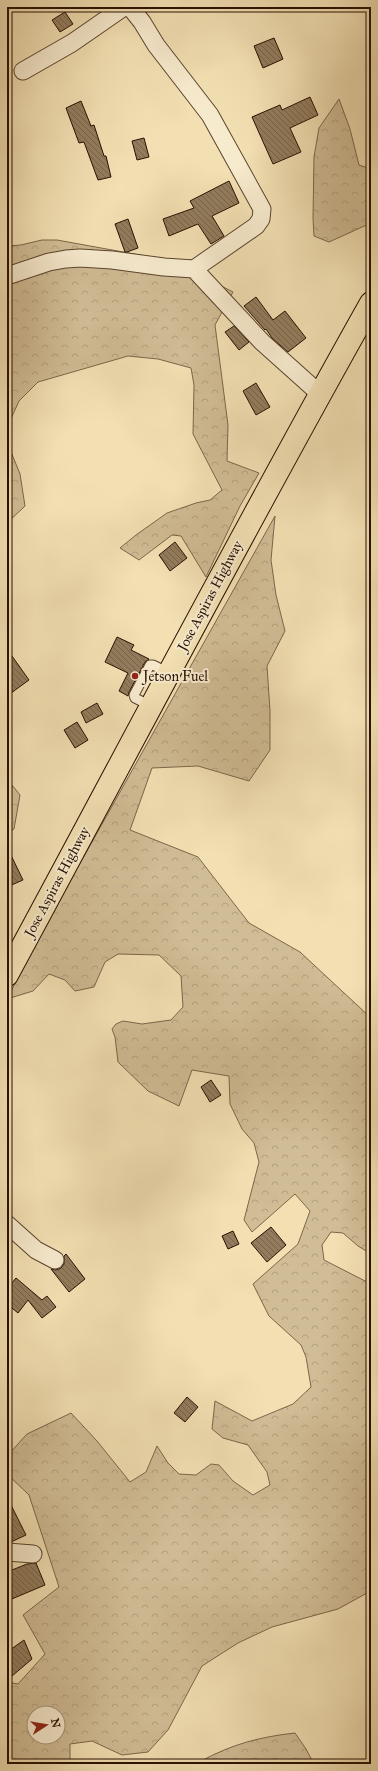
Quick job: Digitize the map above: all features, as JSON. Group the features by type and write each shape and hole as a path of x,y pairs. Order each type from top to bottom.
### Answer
{"main road":[{"name":"Jose Aspiras Highway","path":"7,975 320,394 371,303"}],"street":[{"path":"23,71 72,43 124,7"},
{"path":"7,276 49,262 80,258 112,260 164,268 194,269 258,224 261,219 262,211 210,115 152,39 142,22 130,7"},
{"path":"194,269 262,342 320,394"},
{"path":"7,1224 36,1250 55,1260"},
{"path":"7,1552 33,1554"}],"green space":[{"path":"339,99 350,129 359,165 371,169 371,223 329,242 314,236 314,157 319,128"},
{"path":"42,240 57,240 173,261 233,292 215,325 228,425 227,461 259,473 240,506 206,577 181,536 172,535 139,560 120,548 167,513 210,500 222,490 193,434 194,385 191,368 158,359 128,356 38,382 19,401 10,421 9,447 20,474 25,506 7,523 7,246 21,245"},
{"path":"275,516 271,560 276,595 285,631 267,666 270,711 270,750 249,781 198,766 152,768 130,830 198,857 249,923 300,952 371,1018 371,1254 358,1246 343,1233 331,1232 322,1245 324,1260 371,1284 371,1594 367,1593 338,1609 272,1627 238,1643 202,1666 168,1730 148,1752 122,1755 92,1741 70,1744 70,1764 7,1764 7,1682 18,1684 45,1654 23,1615 59,1587 29,1495 7,1474 7,1456 27,1434 71,1413 97,1441 130,1482 146,1472 157,1446 168,1463 179,1474 196,1475 211,1464 219,1465 233,1481 253,1495 270,1485 267,1472 248,1445 223,1438 212,1429 215,1401 252,1421 293,1404 311,1387 306,1357 301,1345 269,1316 253,1284 298,1244 310,1211 295,1194 252,1232 244,1220 259,1162 254,1143 242,1129 230,1104 229,1076 192,1070 179,1106 148,1091 118,1062 115,1037 112,1029 116,1024 123,1021 142,1024 171,1020 183,1007 181,976 159,955 118,954 105,962 94,987 75,991 65,980 49,974 33,991 7,999 47,922"},
{"path":"7,779 20,795 14,829 7,834"},
{"path":"295,1733 314,1764 200,1764 201,1761 213,1755 246,1742"}],"building":[{"path":"65,12 73,24 60,32 52,20"},
{"path":"274,38 283,59 263,68 254,46"},
{"path":"310,97 318,115 290,128 301,152 273,164 252,117 280,105 282,110"},
{"path":"81,101 91,126 94,125 104,156 106,156 111,177 98,180 84,142 79,143 66,108"},
{"path":"144,138 149,157 137,160 132,141"},
{"path":"229,181 239,203 212,216 224,236 211,244 198,224 169,236 163,219 194,208 190,201"},
{"path":"128,219 138,248 125,252 115,224"},
{"path":"256,297 273,320 285,311 306,338 288,352 272,338 266,329 265,330 244,306"},
{"path":"234,326 249,342 239,350 225,332"},
{"path":"256,383 270,407 256,415 243,391"},
{"path":"175,542 187,558 170,571 159,555"},
{"path":"117,637 134,645 131,650 149,659 145,662 128,696 119,691 128,673 105,662"},
{"path":"7,649 29,680 7,696"},
{"path":"97,703 103,714 86,723 81,712"},
{"path":"77,722 88,740 75,748 64,730"},
{"path":"7,847 23,880 7,887"},
{"path":"211,1080 221,1095 210,1102 201,1087"},
{"path":"271,1227 286,1245 267,1262 251,1243"},
{"path":"233,1231 239,1244 228,1249 222,1236"},
{"path":"66,1254 85,1279 69,1292 51,1269 56,1270 61,1268 64,1264 64,1256"},
{"path":"16,1278 42,1300 47,1296 56,1307 42,1318 28,1300 18,1313 7,1304 7,1289"},
{"path":"187,1397 198,1407 185,1422 174,1413"},
{"path":"7,1497 26,1535 11,1542 7,1542"},
{"path":"36,1563 45,1585 7,1601 7,1572 27,1564"},
{"path":"24,1640 32,1659 12,1676 7,1663 7,1652"}],"place":[{"name":"Jetson Fuel","path":"135,676"}]}
